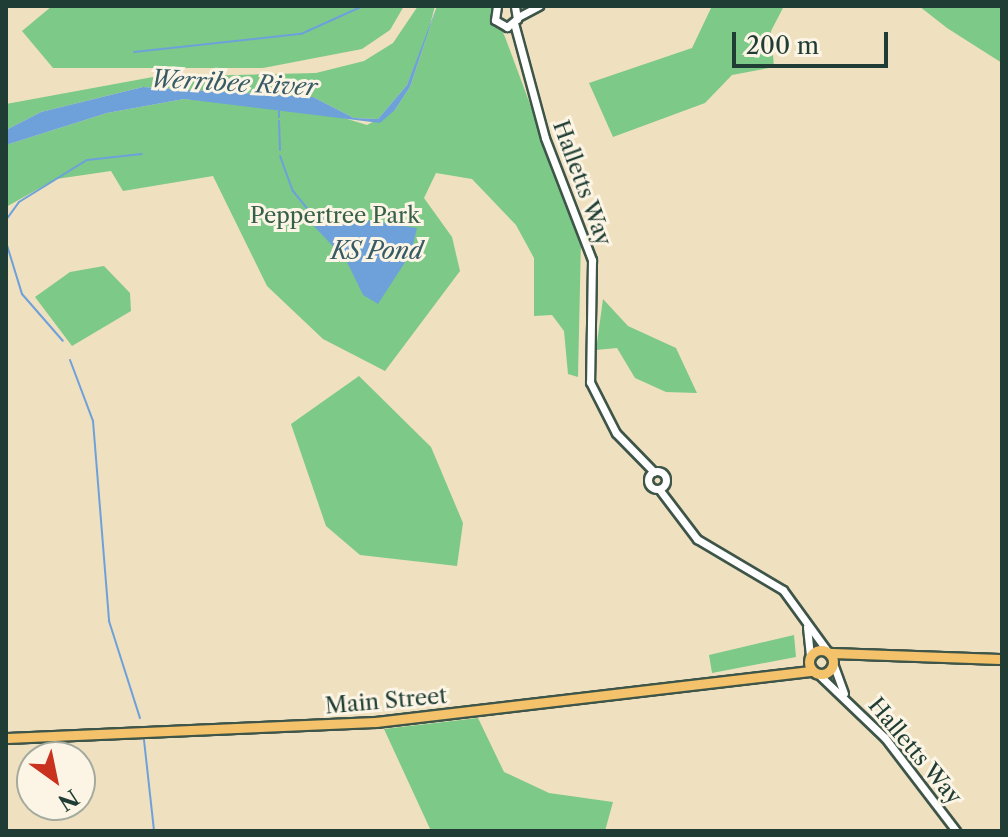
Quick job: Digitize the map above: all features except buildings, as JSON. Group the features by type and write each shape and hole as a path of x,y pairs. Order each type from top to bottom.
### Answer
{"main road":[{"name":"Main Street","path":"766,673 829,652 887,655"},
{"path":"829,652 835,664"},
{"name":"Main Street","path":"6,738 376,722 766,673 814,671 887,655"},
{"path":"887,655 1002,659"},
{"path":"810,657 814,671"}],"street":[{"path":"497,6 495,20 503,26 539,6"},
{"name":"Halletts Way","path":"514,39 515,6"},
{"name":"Halletts Way","path":"503,26 514,39 592,260 590,382 604,415 650,472"},
{"path":"650,472 664,476 661,488"},
{"path":"650,472 697,539 771,580 829,652"},
{"path":"806,623 810,657"},
{"name":"Halletts Way","path":"835,664 845,695"},
{"name":"Halletts Way","path":"814,671 845,695 956,831"}],"green space":[{"path":"52,6 404,6 390,30 362,49 263,68 53,68 22,31"},
{"path":"418,6 435,6 427,36 407,85 378,119 354,118 313,97 143,87 41,112 6,130 6,104 153,77 316,73 364,61 393,43"},
{"name":"Peppertree Park","path":"437,6 491,6 505,37 581,241 578,377 568,374 564,331 552,315 534,316 534,258 516,225 472,179 436,173 424,198 452,237 460,271 385,371 323,339 267,286 213,176 123,191 111,171 56,179 6,207 6,145 107,113 184,99 321,111 367,125 395,110 410,87"},
{"path":"712,6 784,6 771,31 774,67 732,75 705,103 613,137 589,83 692,48"},
{"path":"919,6 1002,6 1002,63 947,28"},
{"path":"104,266 130,293 131,311 72,346 35,297 70,272"},
{"path":"603,299 628,326 676,348 697,393 666,392 635,378 617,348 596,350"},
{"path":"359,376 431,447 463,523 457,566 360,555 326,526 291,424"},
{"path":"794,635 796,657 712,673 709,655"},
{"path":"478,718 504,772 549,793 613,802 605,831 431,831 384,729"}],"water":[{"path":"437,6 410,87 395,110 380,123 184,99 107,113 6,145 6,130 41,112 143,87 313,97 354,118 378,119 407,85"},
{"name":"KS Pond","path":"321,213 417,228 411,253 378,304 363,295 346,260 309,221"}],"waterway":[{"path":"134,52 301,34 363,6"},
{"name":"Werribee River","path":"279,106 279,117"},
{"path":"279,121 280,150"},
{"path":"6,220 19,202 87,160 142,154"},
{"path":"280,156 293,191 314,217"},
{"path":"6,242 22,294 63,341"},
{"path":"70,360 93,421 109,621 140,718"},
{"path":"144,740 154,831"}]}
